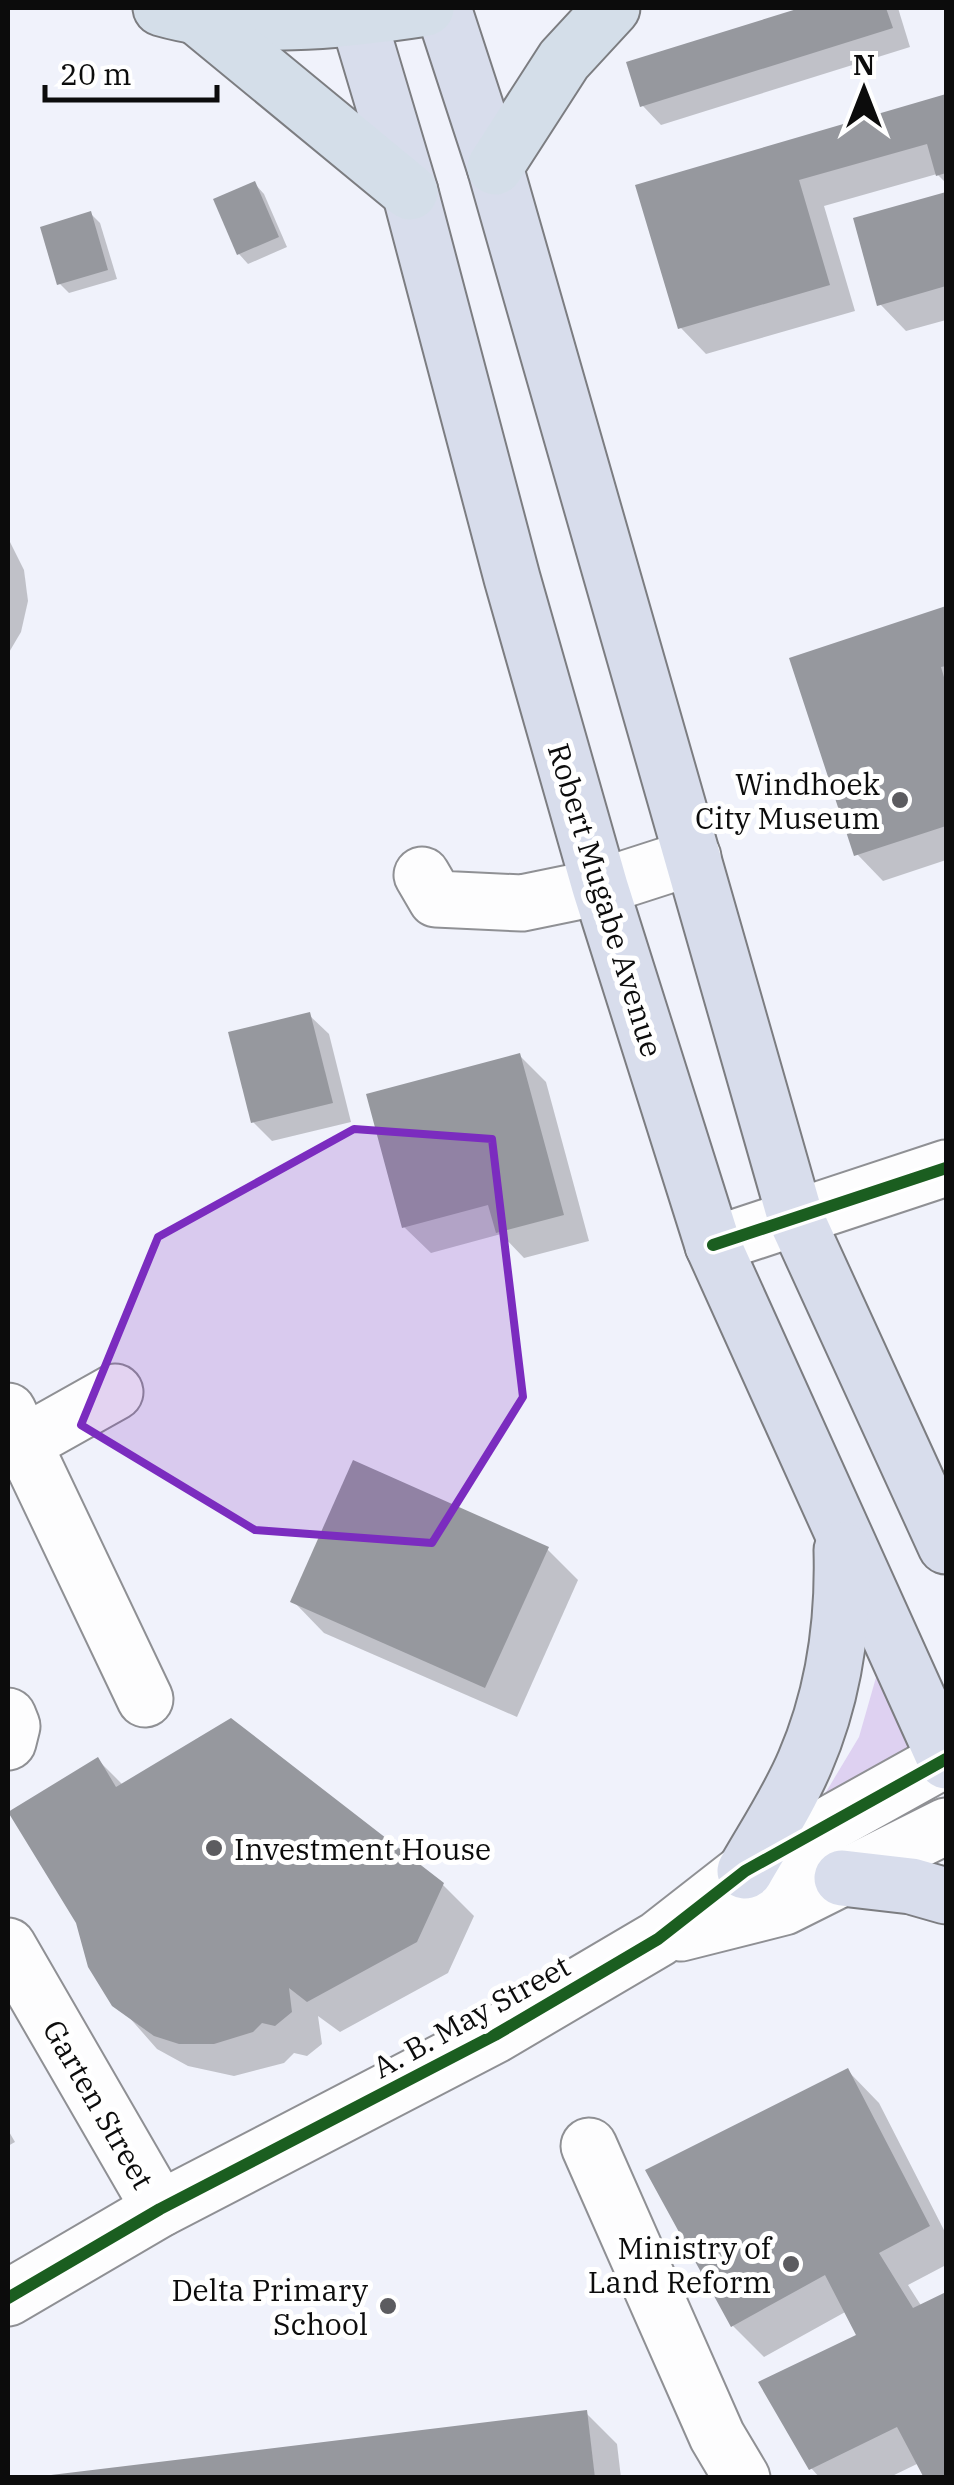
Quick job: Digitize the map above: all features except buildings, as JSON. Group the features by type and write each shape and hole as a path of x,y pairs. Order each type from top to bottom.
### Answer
{"highway":[{"path":"181,13 356,13 426,8"},
{"path":"495,167 564,60 612,8"},
{"path":"181,13 410,192"}],"main road":[{"path":"444,8 495,167 795,1216 946,1546"},
{"name":"Robert Mugabe Avenue","path":"356,13 410,192 512,578 600,887 713,1245 946,1760"},
{"path":"745,1871 805,1762 830,1683 844,1614 841,1528"},
{"path":"842,1878 911,1886 946,1896"}],"street":[{"path":"422,875 436,899 522,904 600,887 693,857"},
{"path":"713,1245 946,1168"},
{"path":"115,1392 13,1435 145,1699"},
{"path":"8,1716 12,1737 8,1742"},
{"name":"A. B. May Street","path":"8,2298 160,2209 495,2035 658,1939 745,1871 946,1760"},
{"name":"A. B. May Street","path":"658,1939 784,1906 946,1826"},
{"name":"Garten Street","path":"8,1946 160,2209"},
{"path":"589,2146 718,2436 742,2478"}],"highlighted area":[{"path":"354,1129 492,1139 523,1397 432,1543 255,1530 81,1425 158,1237"}],"shaded area":[{"path":"885,1664 936,1760 832,1812 826,1792 859,1737 877,1674"}],"cycle path":[{"path":"713,1245 946,1168"},
{"path":"8,2298 160,2209 495,2035 658,1939 745,1871 946,1759"}],"place":[{"name":"Windhoek City Museum","path":"900,800"},
{"name":"Investment House","path":"214,1848"},
{"name":"Ministry of Land Reform","path":"791,2264"},
{"name":"Delta Primary School","path":"388,2306"}]}
